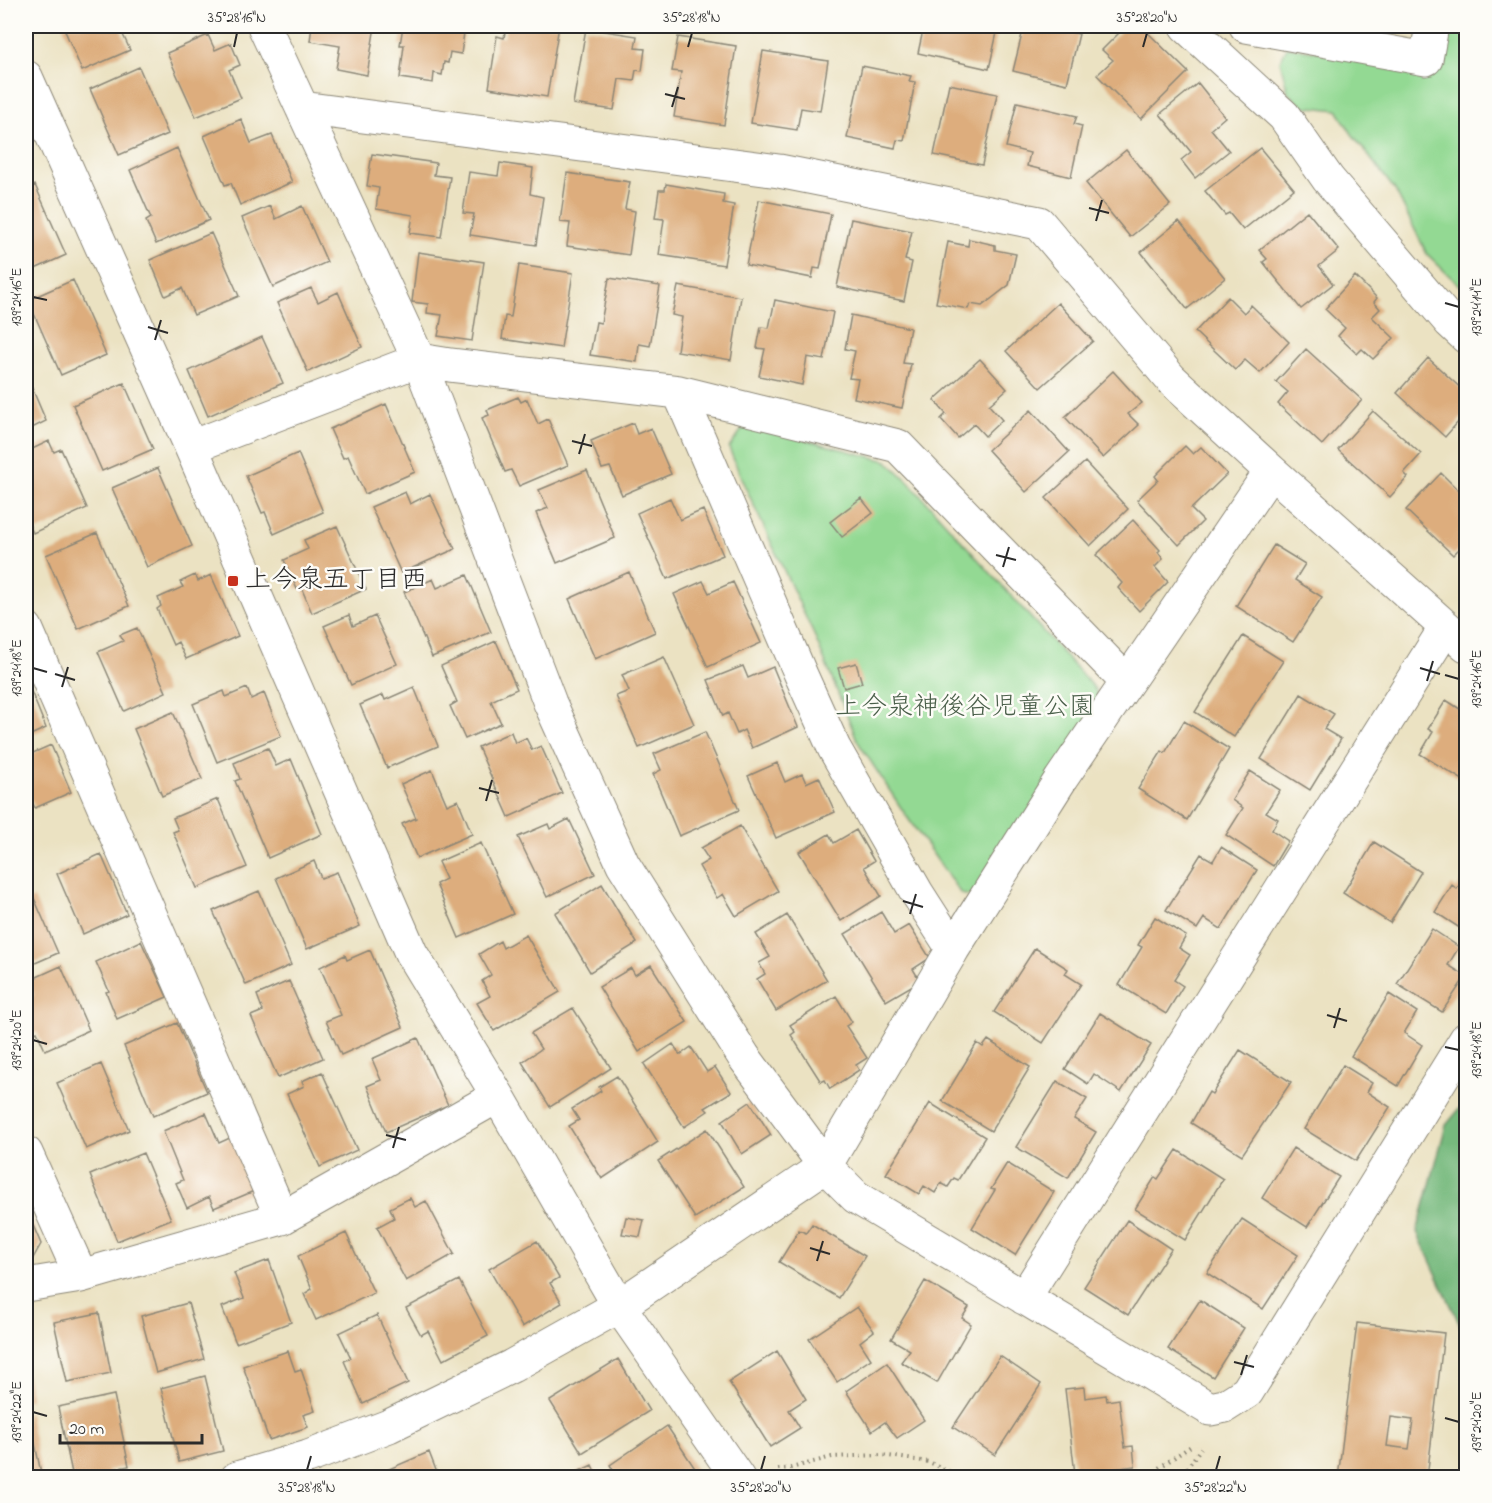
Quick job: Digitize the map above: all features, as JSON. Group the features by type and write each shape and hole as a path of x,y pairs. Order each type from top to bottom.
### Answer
{"street":[{"path":"264,26 419,360 550,703 623,864 744,1057 825,1166 856,1197 1209,1409 1225,1406 1247,1392 1467,1039"},
{"path":"1186,26 1284,116 1328,179 1450,322 1467,337"},
{"path":"1245,26 1426,59 1432,26"},
{"path":"26,77 191,447 411,953 498,1096 619,1306 738,1478"},
{"path":"302,108 779,171 1039,222 1171,379 1456,636 1024,1298"},
{"path":"191,447 419,360 679,392 898,446 1127,682"},
{"path":"679,392 834,748 917,893 953,949"},
{"path":"237,1478 308,1457 389,1426 512,1366 619,1306 825,1166 953,949 1061,779 1271,471"},
{"path":"26,628 282,1218"},
{"path":"26,1285 81,1276 282,1218 498,1096"},
{"path":"26,1153 81,1276"}],"path":[{"path":"1144,1478 1198,1443"},
{"path":"773,1470 791,1468 832,1457 882,1455 928,1462 963,1478"}],"green space":[{"path":"1451,26 1466,26 1466,292 1427,254 1395,190 1352,134 1337,110 1302,106 1288,92 1280,61 1287,47 1441,70"},
{"name":"上今泉神後谷児童公園","path":"743,428 787,435 887,461 905,478 1094,688 1100,699 977,897 961,894 858,742 814,635 729,448"},
{"path":"1466,1101 1466,1338 1417,1232 1446,1125"}],"building":[{"path":"63,26 119,26 130,50 82,71"},
{"path":"169,26 188,26 172,32"},
{"path":"312,26 375,26 367,75 336,69 340,46 310,41"},
{"path":"403,26 465,26 461,54 450,52 448,63 444,62 442,75 434,73 433,83 400,78 404,45 400,45"},
{"path":"506,26 559,26 547,97 489,88 497,36 504,38"},
{"path":"762,26 786,26 785,31"},
{"path":"924,26 998,28 989,69 918,53"},
{"path":"1024,26 1066,26 1065,31 1079,34 1067,84 1013,71"},
{"path":"1126,26 1141,26 1188,72 1141,119 1097,75 1113,60 1102,50"},
{"path":"586,28 637,36 635,48 645,49 642,71 636,70 634,81 619,79 614,110 573,104"},
{"path":"208,35 215,50 231,43 240,65 229,70 241,98 196,117 167,53"},
{"path":"678,37 736,46 724,125 674,117 681,72 672,71"},
{"path":"763,51 828,61 820,111 801,108 797,130 751,123"},
{"path":"862,66 911,76 909,81 915,82 904,141 897,140 895,148 847,138"},
{"path":"139,67 168,134 119,155 90,89"},
{"path":"1198,83 1225,117 1211,129 1229,151 1195,178 1181,160 1191,152 1160,114"},
{"path":"949,84 997,94 982,165 934,155"},
{"path":"1017,102 1077,116 1074,124 1082,126 1071,177 1027,166 1030,153 1006,147"},
{"path":"241,119 251,143 272,135 292,182 240,205 231,183 225,185 204,136"},
{"path":"177,148 209,220 156,244 146,221 151,218 130,170"},
{"path":"1260,148 1294,189 1243,230 1229,213 1225,215 1205,191"},
{"path":"1126,150 1170,205 1130,237 1086,183"},
{"path":"372,154 436,163 434,175 450,177 441,237 410,233 413,215 376,209 379,188 367,186"},
{"path":"500,163 533,168 530,194 543,197 536,245 470,235 474,214 463,213 469,172 498,176"},
{"path":"567,173 630,182 625,209 635,211 629,255 567,246 570,223 560,222"},
{"path":"666,184 724,194 723,203 734,205 724,265 659,255 664,219 655,218 659,190 665,190"},
{"path":"35,185 66,255 26,273 26,190"},
{"path":"759,200 831,214 820,269 814,268 812,278 746,265"},
{"path":"270,206 276,219 302,206 327,262 273,287 242,218"},
{"path":"1307,211 1339,250 1319,266 1333,284 1301,309 1263,262 1267,259 1259,250"},
{"path":"851,219 912,231 905,260 912,262 904,301 837,287"},
{"path":"1179,221 1225,278 1187,309 1141,252"},
{"path":"211,233 239,296 194,315 182,288 165,296 150,260"},
{"path":"969,239 995,245 995,250 1016,254 1009,285 982,306 970,304 968,309 936,303 948,242 968,246"},
{"path":"418,252 484,262 472,341 438,336 442,315 427,313 428,304 412,302"},
{"path":"519,265 573,273 561,348 502,339 505,316 511,317"},
{"path":"1355,276 1377,298 1374,302 1380,309 1372,317 1394,338 1373,359 1362,349 1357,354 1338,336 1345,328 1325,309"},
{"path":"609,278 660,286 650,346 639,344 637,362 590,355 596,322 601,323"},
{"path":"73,280 106,355 61,375 28,300"},
{"path":"678,286 741,297 731,360 677,351 682,317 672,315"},
{"path":"311,288 318,302 338,292 362,347 308,372 277,303"},
{"path":"1228,297 1244,313 1251,305 1289,342 1260,373 1245,360 1235,370 1195,332"},
{"path":"775,300 833,312 824,360 807,357 802,385 759,376 765,349 757,348 761,327 769,328"},
{"path":"1058,303 1093,341 1040,388 1006,351"},
{"path":"851,315 910,328 903,363 911,364 902,408 854,398 858,379 849,378 855,351 845,349"},
{"path":"262,337 283,383 208,416 189,371"},
{"path":"1306,349 1362,400 1322,445 1278,404 1288,392 1276,382"},
{"path":"1428,358 1466,393 1466,413 1445,437 1397,393"},
{"path":"980,359 1007,389 989,405 1002,420 985,436 974,424 958,438 941,419 946,414 934,400"},
{"path":"1113,371 1142,403 1128,414 1139,425 1103,458 1065,417"},
{"path":"26,374 46,421 26,431"},
{"path":"124,383 153,449 102,471 73,405"},
{"path":"518,397 521,402 527,399 538,424 548,419 568,465 519,486 511,470 505,472 482,418 489,415 487,410"},
{"path":"386,404 415,472 365,494 348,456 343,458 330,429"},
{"path":"1031,410 1069,452 1026,492 988,450"},
{"path":"1373,411 1421,454 1404,473 1408,477 1390,497 1338,450"},
{"path":"633,423 637,434 651,428 671,474 622,495 610,467 602,469 591,441"},
{"path":"49,441 54,452 61,449 87,508 33,533 26,516 26,452"},
{"path":"1185,446 1193,454 1201,447 1227,474 1191,509 1203,521 1179,545 1137,500 1158,480 1155,476"},
{"path":"298,453 323,512 274,534 246,476"},
{"path":"1085,462 1128,509 1090,546 1046,498"},
{"path":"158,468 192,546 147,567 112,488"},
{"path":"587,470 615,538 557,563 536,513 548,508 539,490"},
{"path":"1441,473 1466,498 1464,508 1466,510 1466,555 1459,549 1453,555 1406,510"},
{"path":"405,492 410,504 430,494 455,549 401,573 371,507"},
{"path":"670,498 680,520 703,510 723,555 667,579 637,513"},
{"path":"861,498 873,513 842,537 830,522"},
{"path":"1133,520 1160,550 1158,552 1163,559 1155,567 1168,582 1139,611 1118,588 1122,583 1096,555"},
{"path":"337,526 366,589 312,613 301,587 297,589 284,560 308,549 304,540"},
{"path":"97,533 129,606 78,629 46,555"},
{"path":"1274,545 1305,564 1295,580 1322,597 1293,642 1236,606"},
{"path":"629,572 655,632 595,659 569,599"},
{"path":"195,575 198,581 211,575 238,636 186,659 178,642 173,645 157,609 161,606 158,598 183,587 180,582"},
{"path":"467,575 491,632 432,657 404,592 433,579 437,588"},
{"path":"703,581 709,593 733,582 761,643 708,667 674,594"},
{"path":"349,615 353,626 375,616 397,664 351,685 324,626"},
{"path":"137,628 166,692 124,711 98,652 123,641 120,635"},
{"path":"1243,636 1283,661 1234,737 1195,712"},
{"path":"496,641 517,689 491,701 501,723 465,739 450,706 457,702 441,666"},
{"path":"664,657 694,724 639,748 616,696 629,691 622,675"},
{"path":"856,663 862,683 844,688 838,668"},
{"path":"743,666 748,678 773,667 798,727 752,748 744,730 737,734 728,713 723,716 708,680"},
{"path":"26,679 46,728 26,737"},
{"path":"414,687 438,746 387,768 360,705 383,695 385,700"},
{"path":"247,688 251,699 264,693 281,736 217,762 193,704 224,691 226,697"},
{"path":"1301,694 1334,714 1324,729 1341,739 1310,790 1261,759"},
{"path":"1446,700 1466,713 1466,782 1420,754 1433,732 1428,729"},
{"path":"173,712 202,779 162,796 134,729"},
{"path":"1184,721 1229,749 1187,820 1138,789 1162,751 1165,753"},
{"path":"511,732 515,743 526,738 532,750 541,746 562,793 509,817 478,747"},
{"path":"705,732 739,810 679,836 653,774 661,770 654,754"},
{"path":"51,745 71,792 35,808 26,792 26,756"},
{"path":"268,748 276,766 291,759 322,834 268,858 235,781 240,779 234,763"},
{"path":"777,763 785,782 802,774 806,783 819,777 835,812 776,838 748,776"},
{"path":"432,770 447,805 458,800 472,834 417,858 402,824 416,818 401,784"},
{"path":"1250,771 1280,790 1266,812 1278,819 1272,830 1288,841 1273,866 1226,835 1243,808 1232,800"},
{"path":"218,799 247,867 197,888 173,832 178,830 173,818"},
{"path":"569,819 595,874 547,897 518,837 548,824 550,829"},
{"path":"740,826 778,891 736,916 723,894 717,898 699,866 709,860 701,848"},
{"path":"856,830 874,861 864,867 881,896 841,921 799,852 829,834 834,843"},
{"path":"1374,842 1421,872 1390,923 1343,893"},
{"path":"481,843 513,914 459,938 436,884 446,879 438,862"},
{"path":"1221,847 1257,870 1221,929 1204,918 1197,929 1166,910 1201,854 1213,861"},
{"path":"101,854 127,914 83,934 57,874"},
{"path":"314,861 321,878 337,872 360,926 307,949 276,878"},
{"path":"1466,874 1466,932 1435,912 1452,885 1457,889"},
{"path":"602,884 637,943 590,972 555,913"},
{"path":"259,891 291,965 246,985 213,911"},
{"path":"34,898 58,953 26,967 26,902"},
{"path":"881,912 894,934 909,925 930,958 913,969 920,981 886,1001 845,934"},
{"path":"787,915 827,980 776,1011 757,979 765,974 759,963 770,957 756,934"},
{"path":"1155,917 1186,936 1179,948 1190,955 1174,980 1183,986 1166,1014 1119,985 1142,947 1138,945"},
{"path":"1432,929 1459,947 1448,965 1466,976 1442,1012 1397,984"},
{"path":"526,935 560,992 494,1031 477,1003 490,996 482,981 491,975 479,954 500,941 503,948"},
{"path":"141,941 167,997 117,1019 106,992 109,991 96,962"},
{"path":"1035,948 1068,969 1065,974 1081,984 1043,1043 994,1012"},
{"path":"370,950 403,1027 341,1055 326,1021 341,1015 320,967 345,955 347,960"},
{"path":"651,965 687,1022 639,1052 599,987 631,968 635,975"},
{"path":"61,966 89,1030 45,1050 37,1032 32,1034 26,1019 26,999 34,995 28,981"},
{"path":"289,981 323,1058 278,1078 251,1016 263,1011 257,995"},
{"path":"1389,994 1417,1012 1404,1033 1422,1045 1398,1086 1351,1056"},
{"path":"836,996 852,1022 846,1026 867,1058 856,1065 859,1070 830,1089 825,1080 821,1082 791,1035 795,1032 790,1025"},
{"path":"573,1008 611,1068 550,1107 522,1062 541,1049 531,1033"},
{"path":"1100,1013 1151,1045 1121,1092 1094,1074 1088,1084 1065,1069"},
{"path":"177,1023 207,1092 153,1116 124,1046"},
{"path":"418,1038 448,1105 386,1132 367,1086 381,1080 372,1059"},
{"path":"988,1040 1030,1067 991,1131 942,1101 977,1043 983,1047"},
{"path":"673,1044 680,1055 691,1047 707,1072 715,1067 731,1092 705,1108 708,1111 684,1127 644,1064"},
{"path":"1240,1050 1291,1082 1242,1155 1191,1123 1209,1092 1212,1094"},
{"path":"101,1064 129,1130 86,1149 57,1083"},
{"path":"1343,1065 1372,1083 1367,1092 1390,1107 1356,1161 1304,1129"},
{"path":"322,1072 357,1150 320,1167 287,1094 304,1086 302,1081"},
{"path":"617,1076 658,1142 602,1179 569,1126 579,1120 572,1109 601,1091 599,1087"},
{"path":"1057,1081 1087,1099 1074,1119 1096,1132 1068,1178 1016,1147"},
{"path":"750,1102 771,1135 742,1154 722,1121"},
{"path":"930,1103 985,1137 958,1180 954,1178 948,1187 941,1183 935,1193 924,1186 919,1194 886,1174"},
{"path":"206,1113 219,1143 232,1137 254,1191 214,1208 209,1197 187,1208 176,1183 183,1180 163,1131"},
{"path":"707,1129 744,1187 695,1218 658,1161"},
{"path":"1293,1148 1339,1177 1307,1227 1262,1198"},
{"path":"1177,1150 1223,1179 1185,1240 1135,1209 1155,1177 1158,1179"},
{"path":"143,1153 171,1219 117,1241 90,1175"},
{"path":"1007,1163 1054,1192 1015,1255 972,1228 995,1190 991,1189"},
{"path":"410,1198 415,1207 426,1201 454,1254 406,1281 377,1227 394,1218 390,1208"},
{"path":"26,1209 41,1244 32,1260 26,1262"},
{"path":"626,1217 644,1220 640,1237 622,1234"},
{"path":"1242,1219 1298,1255 1263,1309 1207,1273"},
{"path":"1127,1220 1171,1249 1128,1315 1084,1287"},
{"path":"812,1224 865,1256 839,1298 779,1262 799,1230 806,1233"},
{"path":"346,1233 374,1293 316,1320 304,1294 312,1289 298,1256"},
{"path":"537,1241 559,1278 550,1283 562,1303 522,1327 489,1269"},
{"path":"269,1260 291,1322 236,1343 222,1307 244,1298 234,1273"},
{"path":"459,1280 488,1336 443,1360 428,1331 421,1335 406,1308"},
{"path":"925,1281 969,1307 962,1318 971,1324 937,1383 901,1362 910,1350 891,1339"},
{"path":"1200,1300 1244,1328 1213,1377 1168,1349"},
{"path":"188,1303 204,1359 156,1373 141,1316"},
{"path":"857,1307 874,1331 860,1342 871,1359 837,1382 809,1339"},
{"path":"99,1313 111,1373 67,1382 54,1322"},
{"path":"377,1315 408,1383 363,1404 344,1361 351,1358 339,1333"},
{"path":"1357,1323 1444,1333 1427,1478 1338,1478","holes":["1391,1417 1413,1420 1409,1449 1387,1446"]},
{"path":"288,1351 295,1371 301,1369 315,1411 303,1415 308,1427 269,1440 243,1366"},
{"path":"777,1351 806,1399 789,1410 800,1428 770,1447 729,1382"},
{"path":"1000,1356 1041,1384 995,1455 953,1427"},
{"path":"618,1359 649,1411 582,1453 550,1401"},
{"path":"887,1363 924,1420 897,1438 885,1422 872,1431 846,1391"},
{"path":"26,1376 31,1399 26,1400"},
{"path":"205,1376 223,1451 179,1462 161,1388"},
{"path":"1084,1387 1085,1398 1106,1395 1107,1401 1119,1399 1125,1447 1133,1446 1135,1466 1075,1474 1065,1389"},
{"path":"114,1395 129,1466 108,1470 109,1475 99,1478 73,1478 58,1407"},
{"path":"26,1414 29,1414 42,1478 26,1478"},
{"path":"667,1426 700,1476 697,1478 618,1478 610,1465"},
{"path":"429,1452 439,1478 377,1478 375,1475"},
{"path":"592,1465 598,1478 565,1478"}],"place":[{"name":"上今泉五丁目西","path":"233,581"}]}
